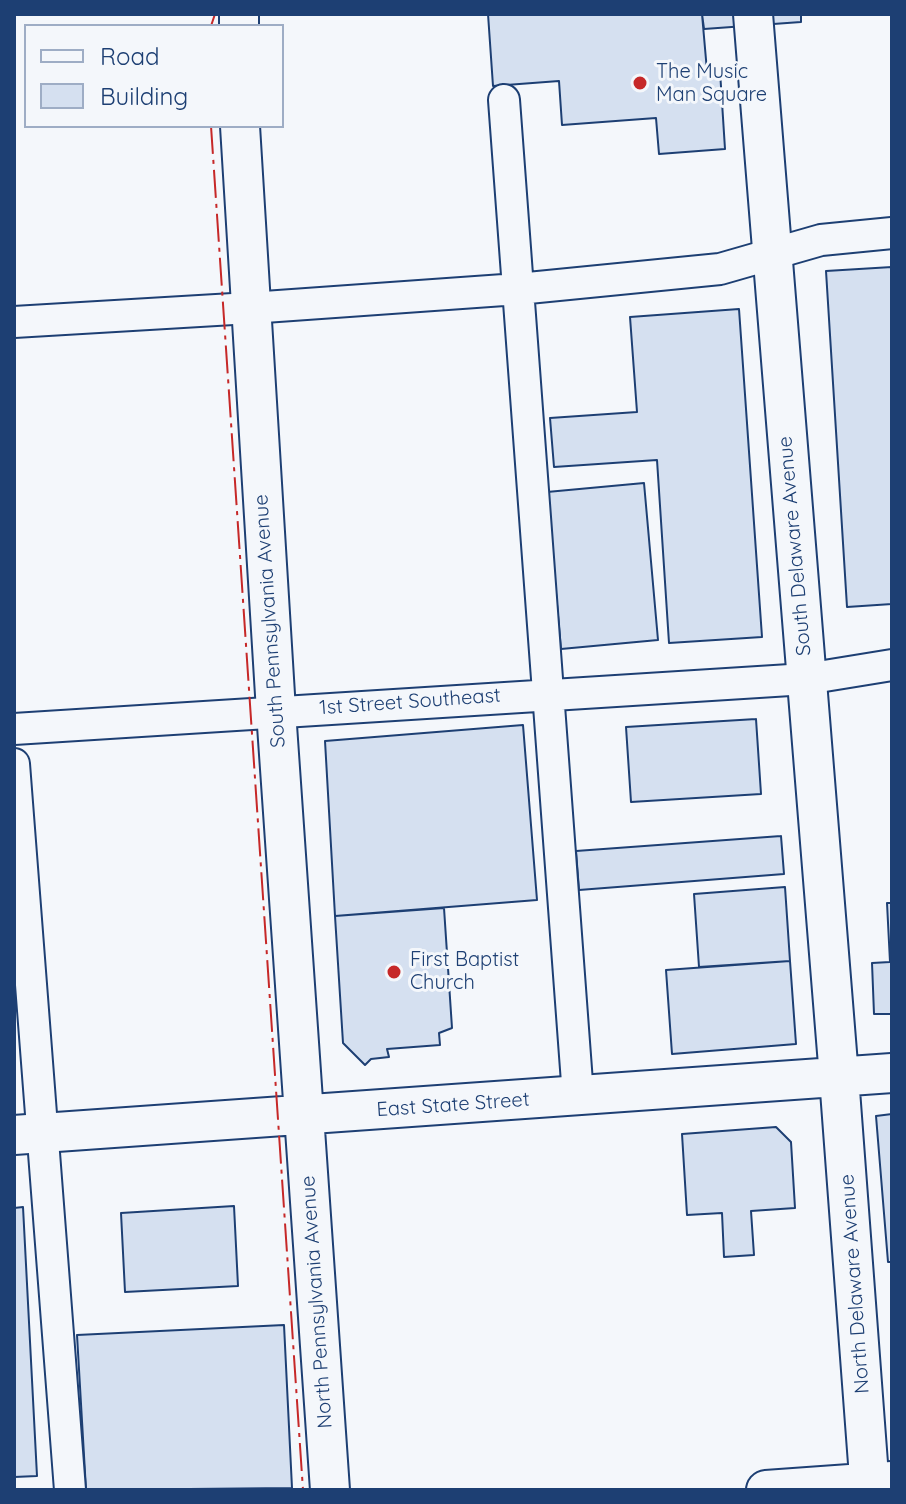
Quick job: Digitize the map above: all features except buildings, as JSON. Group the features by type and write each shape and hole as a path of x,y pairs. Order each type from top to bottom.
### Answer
{"main road":[{"name":"South Delaware Avenue","path":"753,14 839,1077"},
{"name":"South Pennsylvania Avenue","path":"240,128 276,711 305,1115"},
{"name":"East State Street","path":"28,1134 892,1073"},
{"name":"North Delaware Avenue","path":"839,1077 877,1484"},
{"name":"North Pennsylvania Avenue","path":"305,1115 330,1490"},
{"path":"766,1490 877,1484"}],"street":[{"path":"504,100 578,1096"},
{"path":"14,322 518,289 720,269 821,240 892,233"},
{"name":"1st Street Southeast","path":"14,729 806,679 892,665"},
{"path":"14,764 28,1134 70,1490"}],"power":[{"path":"212,24 215,14"},
{"path":"211,128 303,1490"}],"place":[{"name":"The Music Man Square","path":"640,83"},
{"name":"First Baptist Church","path":"394,972"}]}
